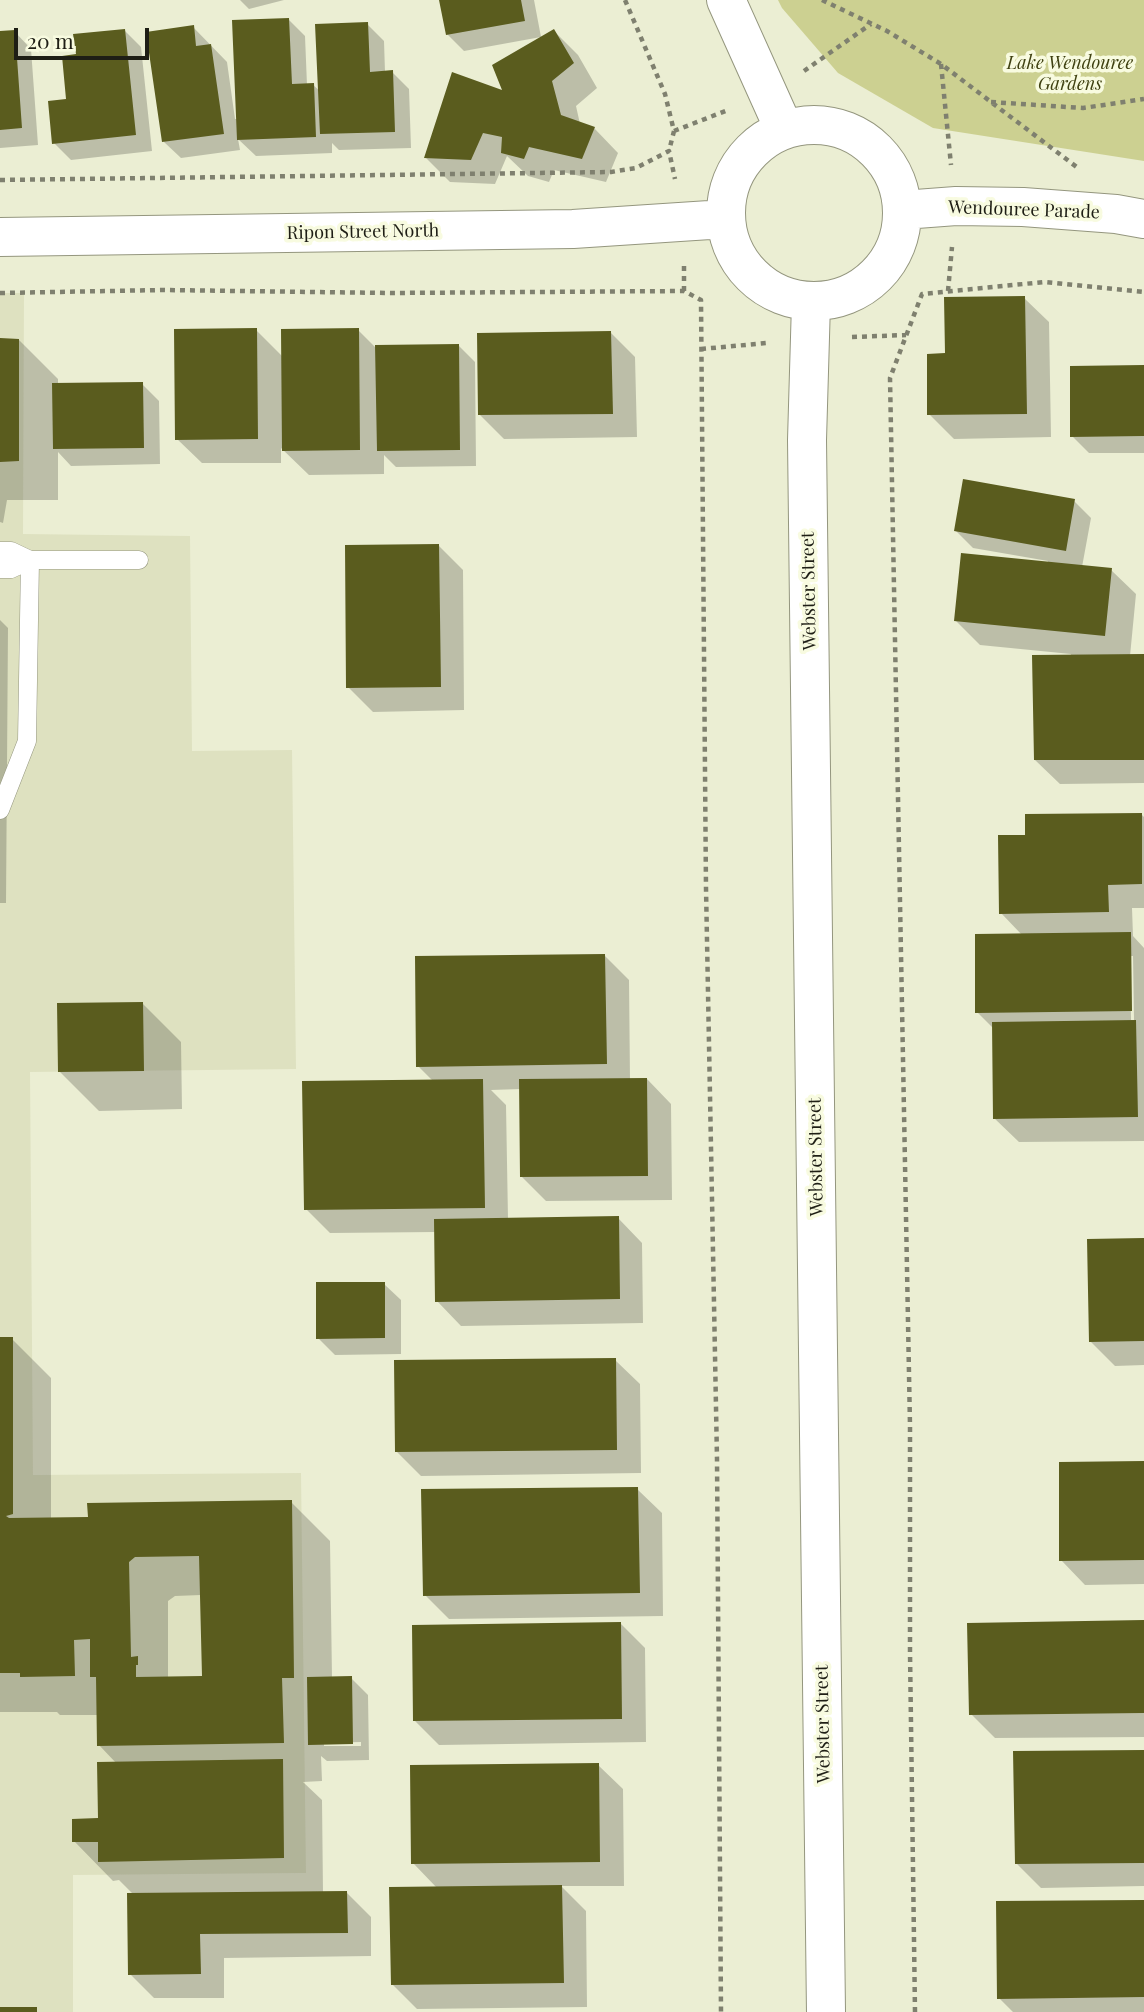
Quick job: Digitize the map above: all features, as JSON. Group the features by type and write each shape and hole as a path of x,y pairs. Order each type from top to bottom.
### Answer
{"street":[{"path":"726,0 784,129"},
{"path":"803,125 832,126 860,137 883,156 897,181 903,210 900,239 887,265 866,286 839,299 811,303 785,298 762,285 744,267 731,244 725,219 728,192 738,169 754,148 784,129 803,125"},
{"name":"Wendouree Parade","path":"903,210 969,206 1023,207 1130,216"},
{"name":"Ripon Street North","path":"0,237 573,229 725,219"},
{"name":"Webster Street","path":"811,303 807,440 826,2012"}],"lane":[{"path":"0,551 11,551 30,560"},
{"path":"0,810 27,741 30,560"},
{"path":"0,569 10,569 30,560 139,560"}],"path":[{"path":"625,0 665,94 674,131 669,151"},
{"path":"822,0 887,31 941,64 1084,173 1130,216"},
{"path":"990,102 1083,108 1144,99"},
{"path":"0,180 598,172 636,168"},
{"path":"915,2012 910,1652 911,1426 890,378 922,294 1044,282 1144,292"},
{"path":"0,293 163,290 390,293 684,291 701,300 707,915 717,1486 721,2012"}],"shaded area":[{"path":"0,293 24,293 23,534 190,536 192,751 292,750 296,1069 30,1072 33,1475 301,1473 306,1873 73,1875 73,2012 0,2012"}],"green space":[{"name":"Lake Wendouree Gardens","path":"778,0 1144,0 1144,161 933,128 838,73"}],"building":[{"path":"439,0 521,0 525,21 446,35"},
{"path":"289,18 292,84 314,83 316,137 237,140 232,20"},
{"path":"368,22 370,72 393,70 395,132 320,134 315,24"},
{"path":"194,25 196,46 211,44 224,134 162,142 146,32"},
{"path":"125,29 136,135 52,144 48,101 66,99 62,56 76,54 73,34"},
{"path":"554,29 574,63 552,81 561,115 595,127 582,159 529,147 524,159 501,153 502,137 483,133 471,160 424,158 452,72 502,90 492,65"},
{"path":"15,30 22,128 0,130 0,31"},
{"path":"1025,296 1027,414 927,415 927,354 945,353 944,297"},
{"path":"257,328 258,439 175,440 174,329"},
{"path":"359,328 360,450 282,451 281,329"},
{"path":"611,331 613,414 478,415 477,333"},
{"path":"0,338 19,339 19,461 0,462"},
{"path":"459,344 460,450 377,451 375,345"},
{"path":"1144,365 1144,436 1070,437 1070,366"},
{"path":"143,382 144,448 53,449 52,383"},
{"path":"963,479 1075,499 1066,551 954,531"},
{"path":"439,544 441,687 346,688 345,545"},
{"path":"961,553 1112,568 1105,636 954,621"},
{"path":"1144,654 1144,760 1034,760 1032,655"},
{"path":"1142,813 1142,884 1108,885 1109,912 999,914 998,835 1025,835 1025,814"},
{"path":"1131,932 1132,1011 975,1013 975,934"},
{"path":"605,954 607,1064 416,1067 415,956"},
{"path":"143,1002 144,1071 58,1072 57,1003"},
{"path":"1136,1020 1138,1117 993,1119 992,1022"},
{"path":"647,1078 648,1176 520,1177 519,1079"},
{"path":"483,1079 485,1208 304,1210 302,1081"},
{"path":"619,1216 620,1299 435,1302 434,1219"},
{"path":"1144,1238 1144,1341 1089,1342 1087,1239"},
{"path":"316,1282 385,1282 385,1338 316,1339"},
{"path":"0,1337 13,1337 13,1514 6,1516 9,1518 88,1517 87,1503 292,1500 294,1678 282,1678 284,1743 97,1746 96,1677 90,1677 90,1639 74,1640 75,1676 20,1677 20,1673 0,1673","holes":["199,1556 202,1676 136,1677 138,1656 131,1657 129,1562 135,1557"]},
{"path":"616,1358 617,1450 395,1452 394,1360"},
{"path":"1144,1461 1144,1560 1059,1561 1059,1462"},
{"path":"638,1487 640,1593 423,1596 421,1489"},
{"path":"1144,1620 1144,1713 969,1715 967,1623"},
{"path":"621,1622 622,1719 413,1721 412,1625"},
{"path":"352,1676 353,1744 308,1745 307,1677"},
{"path":"1144,1750 1144,1863 1015,1864 1013,1751"},
{"path":"283,1759 284,1858 98,1862 98,1842 72,1842 72,1819 98,1818 97,1762"},
{"path":"599,1763 600,1862 411,1864 410,1765"},
{"path":"562,1885 564,1983 391,1985 389,1887"},
{"path":"347,1891 348,1933 200,1934 201,1974 128,1975 127,1893"},
{"path":"1144,1900 1144,1997 997,1999 996,1901"},
{"path":"0,2007 37,2007 37,2012 0,2012"}]}
